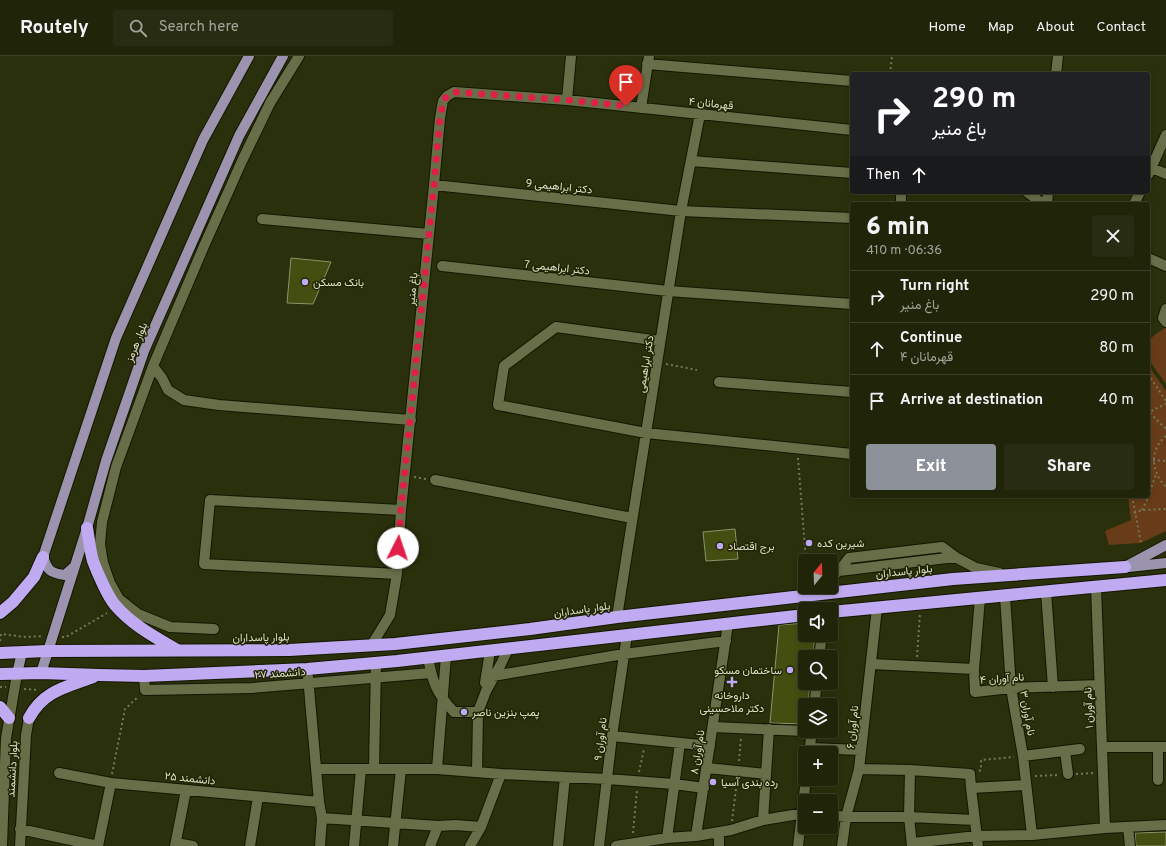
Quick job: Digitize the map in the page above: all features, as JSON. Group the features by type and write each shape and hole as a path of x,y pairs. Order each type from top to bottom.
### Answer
{"highway":[{"path":"87,528 93,561 114,604 129,620 178,651"},
{"path":"0,613 13,602 34,577 43,557"},
{"name":"بلوار پاسداران","path":"0,653 47,651 289,650 371,646 530,629 617,617 953,579 1125,568"},
{"path":"838,611 1166,580"},
{"path":"0,674 41,673 144,676 307,669 428,658 798,616"},
{"path":"29,718 34,708 44,698 54,692 99,675"},
{"path":"0,707 9,718"}],"main road":[{"name":"بلوار هرمز","path":"43,557 116,338 203,140 249,56"},
{"name":"بلوار هرمز","path":"41,673 87,528 106,461 144,351 239,136 283,56"},
{"path":"1125,568 1166,545"},
{"path":"43,557 46,567 54,574 65,575 75,567"},
{"name":"بلوار پاسداران","path":"1125,568 1166,563"},
{"path":"17,674 22,652"}],"street":[{"path":"214,629 170,627 138,614 119,599 110,583 103,563 100,544 102,522 116,468 153,366 242,161 270,103 298,56"},
{"path":"567,100 571,56"},
{"path":"1056,72 1058,56"},
{"path":"641,108 648,60 850,82"},
{"name":"باغ منیر","path":"371,646 390,614 397,574 401,510 440,118 443,101 447,96 454,92 567,100"},
{"name":"قهرمانان ۴","path":"567,100 850,130"},
{"name":"دکتر ابراهیمی","path":"617,617 681,211 700,114"},
{"path":"1166,135 1150,172 1166,174"},
{"path":"691,161 850,173"},
{"name":"دکتر ابراهیمی 9","path":"434,185 681,211 850,218"},
{"path":"1030,194 1040,202"},
{"path":"262,219 429,234"},
{"path":"1150,259 1166,266"},
{"name":"دکتر ابراهیمی 7","path":"442,266 668,291 850,304"},
{"path":"1166,309 1163,318 1166,322"},
{"path":"660,341 556,327 504,366 498,405 646,433 850,454"},
{"path":"153,366 162,378 168,390 184,400 219,405 411,420"},
{"path":"719,382 850,392"},
{"path":"435,480 632,518"},
{"path":"397,574 204,564 210,500 401,510"},
{"path":"838,574 947,558 957,558 976,568 1013,575"},
{"name":"نام آوران ۱","path":"1096,587 1105,828"},
{"path":"1046,592 1053,687"},
{"name":"نام آوران ۳","path":"1005,596 1011,688 1023,756 1032,835"},
{"name":"نام آوران ۴","path":"980,598 974,668 975,692 1011,688 1099,685"},
{"name":"نام آوران ۶","path":"842,846 846,817 859,769 877,608"},
{"name":"نام آوران ۸","path":"696,836 728,624"},
{"name":"نام آوران ۹","path":"599,846 612,736 627,635"},
{"path":"491,676 624,654 726,641"},
{"path":"477,772 478,712 491,676 508,649"},
{"path":"490,651 491,676"},
{"path":"437,769 446,656"},
{"path":"428,658 435,686 443,700 454,712 478,712"},
{"path":"374,769 376,663"},
{"path":"871,664 974,668"},
{"path":"307,669 319,802 322,818 320,846"},
{"name":"دانشمند ۲۷","path":"145,690 252,688 431,673"},
{"path":"2,846 3,738 9,718 17,674"},
{"path":"144,676 145,690"},
{"name":"بلوار دانشمند","path":"20,846 26,735 29,718"},
{"path":"713,727 798,730"},
{"path":"763,820 769,729"},
{"path":"612,736 710,746"},
{"path":"667,838 680,743"},
{"path":"1102,747 1162,747 1158,780"},
{"path":"1023,756 1080,749"},
{"path":"838,750 861,750"},
{"path":"1065,751 1068,774"},
{"path":"707,768 766,774"},
{"path":"316,769 437,769 501,774 607,779 674,784 704,788"},
{"path":"354,846 361,769"},
{"path":"393,846 401,769"},
{"path":"859,769 910,770 970,774 977,841"},
{"path":"910,770 909,817 912,844 977,841 1105,828 1166,824"},
{"name":"دانشمند ۲۵","path":"59,773 111,783 319,802"},
{"path":"470,846 481,827 501,774"},
{"path":"558,846 565,777"},
{"path":"20,829 98,846 111,783"},
{"path":"971,788 1026,785"},
{"path":"186,790 175,845 193,846"},
{"path":"250,846 258,797"},
{"path":"616,846 632,845 667,838 682,841 696,836 731,830 763,820 798,814"},
{"path":"838,816 975,820"},
{"path":"322,818 396,824 438,826 455,824 481,827"},
{"path":"430,846 438,826"},
{"path":"1128,827 1130,846"},
{"path":"719,832 719,846"},
{"path":"798,846 800,834"}],"path":[{"path":"890,72 892,56"},
{"path":"657,362 697,370"},
{"path":"1150,377 1166,403 1150,413"},
{"path":"1150,415 1166,428"},
{"path":"1166,436 1156,449 1154,460 1156,474 1166,487"},
{"path":"798,448 806,554"},
{"path":"1150,460 1166,461"},
{"path":"1150,492 1156,474"},
{"path":"405,476 435,480"},
{"path":"1132,498 1134,514 1141,543"},
{"path":"1142,510 1148,498"},
{"path":"1134,514 1142,510 1166,509"},
{"path":"917,666 921,604"},
{"path":"0,641 1,633 25,637 66,637 117,607"},
{"path":"111,783 125,709 145,690"},
{"path":"970,774 981,770 981,760 1023,756"}],"shaded area":[{"path":"1166,327 1166,384 1150,362 1150,339"},
{"path":"1150,368 1166,391 1166,531 1141,543 1109,545 1105,531 1131,520 1128,498 1150,498"}],"building":[{"name":"بانک مسکن","path":"291,258 331,262 313,304 287,303"},
{"name":"برج اقتصاد","path":"735,529 738,559 706,561 703,532"},
{"name":"ساختمان مسکو","path":"798,624 798,642 814,642 814,650 798,650 798,690 809,690 809,698 798,698 798,724 770,723 779,625"},
{"path":"1166,832 1166,846 1136,846 1135,833"}],"place":[{"name":"بانک مسکن","path":"305,282"},
{"name":"شیرین کده","path":"809,543"},
{"name":"برج اقتصاد","path":"720,546"},
{"name":"ساختمان مسکو","path":"790,670"},
{"name":"داروخانه دکتر ملاحسینی","path":"732,682"},
{"name":"پمپ بنزین ناصر","path":"464,712"},
{"name":"رده بندی آسیا","path":"713,782"}],"route":[{"path":"398,548 440,118 443,101 447,96 454,92 626,106"}]}
